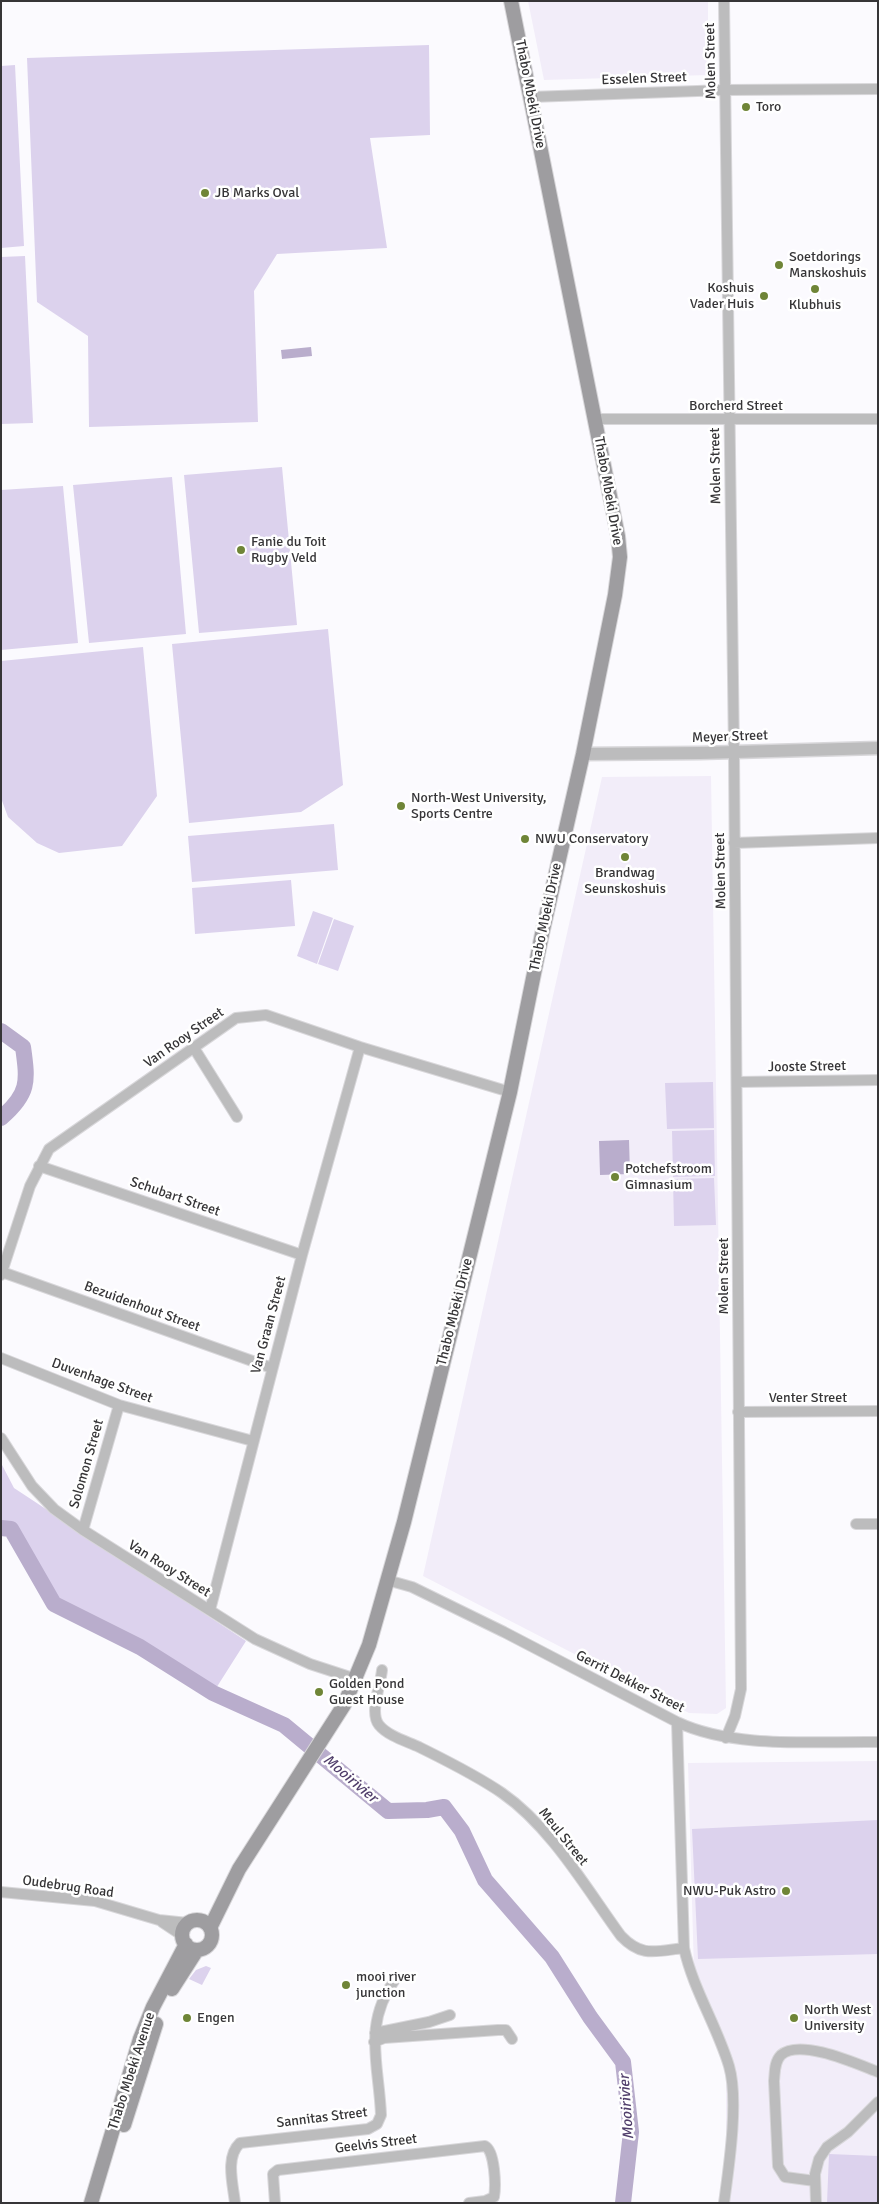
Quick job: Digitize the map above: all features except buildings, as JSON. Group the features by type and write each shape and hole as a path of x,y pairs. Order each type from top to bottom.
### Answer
{"main road":[{"name":"Thabo Mbeki Drive","path":"328,1731 344,1705 369,1645 404,1522 510,1092 542,934 583,754 615,595 620,557 618,536 511,1"},
{"name":"Thabo Mbeki Avenue","path":"92,2203 140,2039 153,2008 194,1933 227,1891 328,1731"},
{"name":"Thabo Mbeki Avenue","path":"101,2203 152,2032 178,1977 194,1933"}],"street":[{"name":"Molen Street","path":"724,1 734,752 741,1689 735,1716 726,1738"},
{"name":"Esselen Street","path":"531,97 725,90 878,89"},
{"name":"Borcherd Street","path":"595,419 878,420"},
{"name":"Meyer Street","path":"583,754 878,748"},
{"path":"734,843 878,838"},
{"name":"Van Rooy Street","path":"2,1273 30,1186 49,1149 236,1018 266,1015 360,1047 510,1092"},
{"name":"Van Graan Street","path":"210,1610 252,1442 360,1047"},
{"path":"194,1048 237,1117"},
{"name":"Jooste Street","path":"737,1082 878,1080"},
{"name":"Schubart Street","path":"39,1166 302,1255"},
{"name":"Bezuidenhout Street","path":"2,1273 272,1368"},
{"name":"Duvenhage Street","path":"1,1358 119,1405 252,1442"},
{"name":"Solomon Street","path":"83,1530 119,1405"},
{"name":"Venter Street","path":"738,1412 878,1411"},
{"name":"Van Rooy Street","path":"1,1438 32,1486 54,1508 83,1530 255,1639 310,1664 356,1679"},
{"path":"856,1524 878,1524"},
{"name":"Gerrit Dekker Street","path":"387,1580 412,1587 677,1722 706,1734 726,1738 878,1742"},
{"name":"Meul Street","path":"382,1670 381,1685 374,1709 378,1724 392,1734 468,1772 516,1805 539,1826 631,1947 642,1951 684,1948"},
{"path":"677,1722 684,1948 690,1968 724,2051 733,2082 730,2160 724,2203"},
{"name":"Oudebrug Road","path":"1,1892 95,1901 159,1920 194,1933"},
{"name":"Sannitas Street","path":"235,2203 231,2158 234,2149 240,2143 368,2129 377,2124 381,2110 374,2038 385,1993 396,1978"},
{"path":"374,2038 450,2015"},
{"path":"374,2038 506,2030 512,2039"},
{"path":"815,2181 793,2180 785,2177 778,2166 774,2081 775,2070 780,2056 785,2052 796,2050 816,2051 878,2072"},
{"path":"816,2203 815,2181 817,2166 823,2152 848,2132 878,2102"},
{"name":"Geelvis Street","path":"275,2203 272,2178 275,2171 482,2145 489,2148 492,2153 494,2196 485,2201 469,2203"}],"shaded area":[{"path":"528,1 708,1 708,75 544,80"},
{"name":"JB Marks Oval","path":"429,45 430,135 370,138 387,248 277,254 254,291 258,422 89,427 88,336 37,302 27,58"},
{"path":"15,65 24,246 1,248 1,66"},
{"path":"25,256 33,423 1,424 1,257"},
{"path":"311,347 312,356 282,359 281,350"},
{"name":"Fanie du Toit Rugby Veld","path":"282,467 297,625 199,633 184,475"},
{"path":"172,477 186,634 89,643 73,485"},
{"path":"63,486 78,643 1,650 1,490"},
{"path":"328,629 343,785 301,812 189,823 172,644"},
{"path":"143,647 157,796 122,846 59,853 37,843 8,817 1,798 1,661"},
{"name":"Potchefstroom Gimnasium","path":"711,776 726,1708 717,1714 689,1713 423,1576 602,777"},
{"path":"334,824 338,870 192,882 188,836"},
{"path":"291,880 295,926 195,934 192,888"},
{"path":"313,911 333,918 317,964 297,956"},
{"path":"334,919 354,926 338,971 318,964"},
{"path":"713,1082 714,1128 667,1129 665,1083"},
{"path":"714,1130 715,1176 673,1177 672,1131"},
{"path":"629,1140 630,1174 600,1175 599,1141"},
{"path":"714,1178 716,1225 674,1226 673,1179"},
{"path":"1,1463 14,1488 246,1641 213,1693 140,1647 54,1604 11,1530 1,1528"},
{"name":"North West University","path":"878,1761 878,2203 719,2203 726,2152 726,2064 694,1971 688,1763"},
{"name":"NWU-Puk Astro","path":"878,1820 878,1954 698,1959 692,1829"},
{"path":"206,1966 211,1968 202,1985 189,1979 196,1970"},
{"path":"829,2154 878,2156 878,2203 827,2203"}],"waterway":[{"name":"Mooirivier","path":"1,1031 23,1047 26,1069 26,1079 22,1094 17,1102 1,1118"},
{"name":"Mooirivier","path":"1,1528 11,1529 54,1604 140,1647 213,1693 284,1725 388,1811 427,1810 444,1807 462,1831 485,1880 552,1957 590,2017 623,2062 631,2132 623,2203"}],"place":[{"name":"Toro","path":"746,107"},
{"name":"JB Marks Oval","path":"205,193"},
{"name":"Soetdorings Manskoshuis","path":"779,265"},
{"name":"Klubhuis","path":"815,289"},
{"name":"Koshuis Vader Huis","path":"764,296"},
{"name":"Fanie du Toit Rugby Veld","path":"241,550"},
{"name":"North-West University, Sports Centre","path":"401,806"},
{"name":"NWU Conservatory","path":"525,839"},
{"name":"Brandwag Seunskoshuis","path":"625,857"},
{"name":"Potchefstroom Gimnasium","path":"615,1177"},
{"name":"Golden Pond Guest House","path":"319,1692"},
{"name":"NWU-Puk Astro","path":"786,1891"},
{"name":"mooi river junction","path":"346,1985"},
{"name":"Engen","path":"187,2018"},
{"name":"North West University","path":"794,2018"}]}
